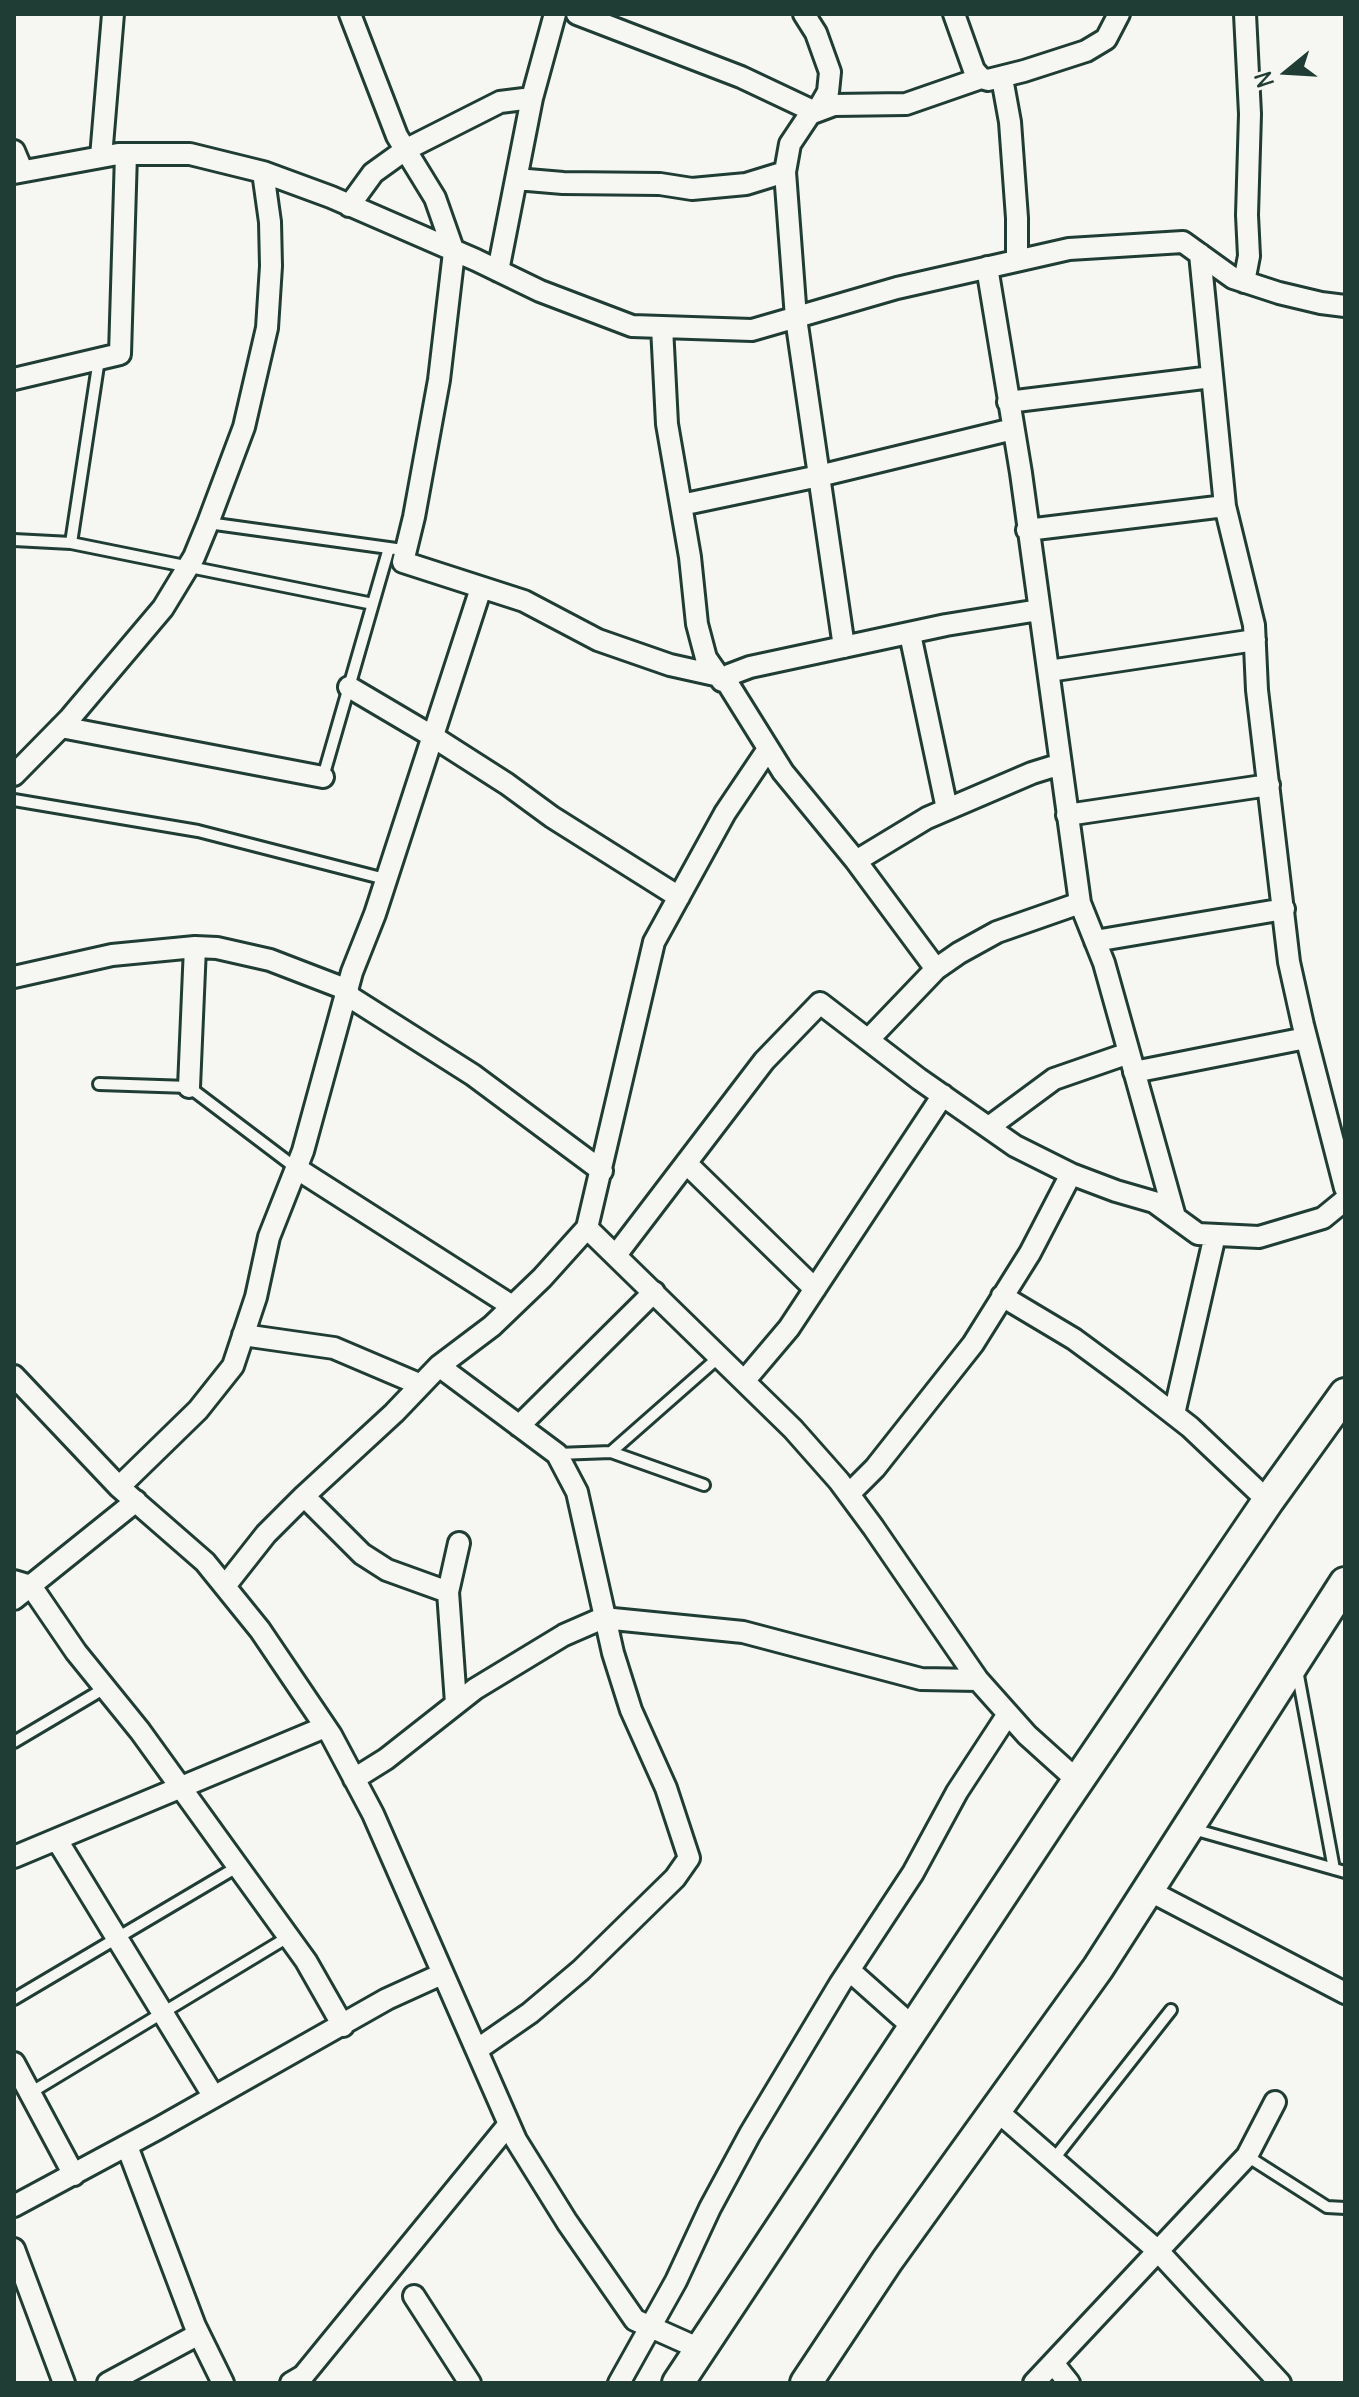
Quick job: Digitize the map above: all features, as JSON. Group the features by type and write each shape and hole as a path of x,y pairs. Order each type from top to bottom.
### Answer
{"main road":[{"path":"678,2383 1078,1781 1268,1501 1345,1394"},
{"path":"806,2383 887,2261 1098,1968 1345,1583"}],"street":[{"path":"101,157 113,14"},
{"path":"350,14 397,136 435,198 454,252 439,380 397,549 403,562 524,601 598,640 722,681 738,671 844,647 946,625 1039,610"},
{"path":"498,271 532,98 555,14"},
{"path":"577,14 741,77 812,113 834,105 906,104 1086,51 1106,39 1119,14"},
{"path":"804,14 816,33 830,72 828,92 790,144 785,172 796,318 844,647"},
{"path":"954,14 974,70 992,78 1010,122 1017,260"},
{"path":"1244,282 1249,256 1250,114 1245,14"},
{"path":"349,206 373,173 405,150 500,102 532,98"},
{"path":"14,379 120,354 126,154"},
{"path":"17,165 126,154 190,154 263,172 349,206 540,291 632,326 752,330 897,288 1069,249 1183,242 1233,278 1293,296 1345,306"},
{"path":"14,775 61,727 163,608 188,567 208,523 244,427 267,328 270,222 263,172"},
{"path":"516,179 578,184 660,184 692,189 746,184 785,172"},
{"path":"1200,254 1225,506 1254,625 1257,690 1289,962 1345,1188"},
{"path":"987,267 1049,671 1080,903 1104,963 1175,1217"},
{"path":"662,327 667,424 697,624 706,658 783,772 856,861 936,969"},
{"path":"1008,402 1212,377"},
{"path":"681,505 819,476 1013,429"},
{"path":"1027,530 1225,506"},
{"path":"119,1487 198,1410 233,1366 256,1297 269,1237 296,1168 347,993 481,588"},
{"path":"910,634 947,809"},
{"path":"1049,671 1255,640"},
{"path":"349,687 432,736 679,897"},
{"path":"61,727 323,777"},
{"path":"225,1586 266,1534 304,1496 439,1366 542,1278 587,1228 654,942 725,813 768,749"},
{"path":"856,861 947,809 1061,764"},
{"path":"1067,815 1269,785"},
{"path":"869,1039 936,969 997,932 1080,903"},
{"path":"1095,941 1284,909"},
{"path":"14,977 112,955 195,947 217,948 270,960 347,993 473,1075 602,1171"},
{"path":"189,1087 195,947"},
{"path":"616,1255 764,1061 820,1003 1015,1146 1071,1174 1154,1202 1198,1234 1259,1237 1323,1218 1345,1200"},
{"path":"989,1127 1054,1079 1132,1062 1306,1038"},
{"path":"745,1380 789,1328 943,1095"},
{"path":"686,1163 815,1289"},
{"path":"296,1168 512,1306"},
{"path":"849,1494 875,1468 973,1344 1030,1253 1071,1174"},
{"path":"587,1228 793,1429 849,1494 978,1680 1027,1735 1078,1781"},
{"path":"1174,1414 1215,1235"},
{"path":"519,1426 654,1292"},
{"path":"1002,1296 1074,1339 1174,1414 1268,1501"},
{"path":"243,1335 334,1348 421,1385"},
{"path":"439,1366 557,1454 577,1492 603,1618 631,1710 666,1788 689,1858 675,1878 581,1970 530,2013 478,2049"},
{"path":"14,1376 119,1487 205,1562 260,1630 325,1727 354,1779 387,1846 516,2140 567,2222 635,2320 700,2349"},
{"path":"304,1496 362,1554 387,1570 448,1592"},
{"path":"14,1599 23,1584 136,1501"},
{"path":"456,1703 448,1592 459,1543"},
{"path":"23,1584 181,1788 306,1961 343,2026"},
{"path":"354,1779 386,1759 475,1689 564,1635 603,1618 743,1632 921,1679 978,1680"},
{"path":"619,2383 652,2327 750,2134 849,1970 913,1873 957,1792 1008,1714"},
{"path":"14,1857 325,1727"},
{"path":"57,1840 214,2097"},
{"path":"1148,1890 1345,1993"},
{"path":"849,1970 913,2027"},
{"path":"14,2206 387,1999 442,1974"},
{"path":"14,2063 74,2175"},
{"path":"1034,2383 1247,2156 1275,2102"},
{"path":"996,2110 1158,2251 1280,2383"},
{"path":"291,2383 303,2376 509,2124"},
{"path":"127,2146 199,2334 223,2383"},
{"path":"14,2249 64,2383"},
{"path":"414,2296 470,2383"},
{"path":"108,2383 199,2334"},
{"path":"1053,2363 1069,2383"}],"lane":[{"path":"71,543 99,359"},
{"path":"208,523 397,549 373,604 323,777"},
{"path":"14,540 71,543 373,604"},
{"path":"14,800 198,831 385,879"},
{"path":"99,1084 189,1087 296,1168"},
{"path":"611,1452 719,1357"},
{"path":"557,1454 611,1452 704,1485"},
{"path":"1188,1827 1340,1870 1295,1661"},
{"path":"14,1742 105,1688"},
{"path":"14,1999 237,1867"},
{"path":"30,2093 288,1937"},
{"path":"1053,2160 1171,2010"},
{"path":"1247,2156 1327,2207 1345,2208"}]}
